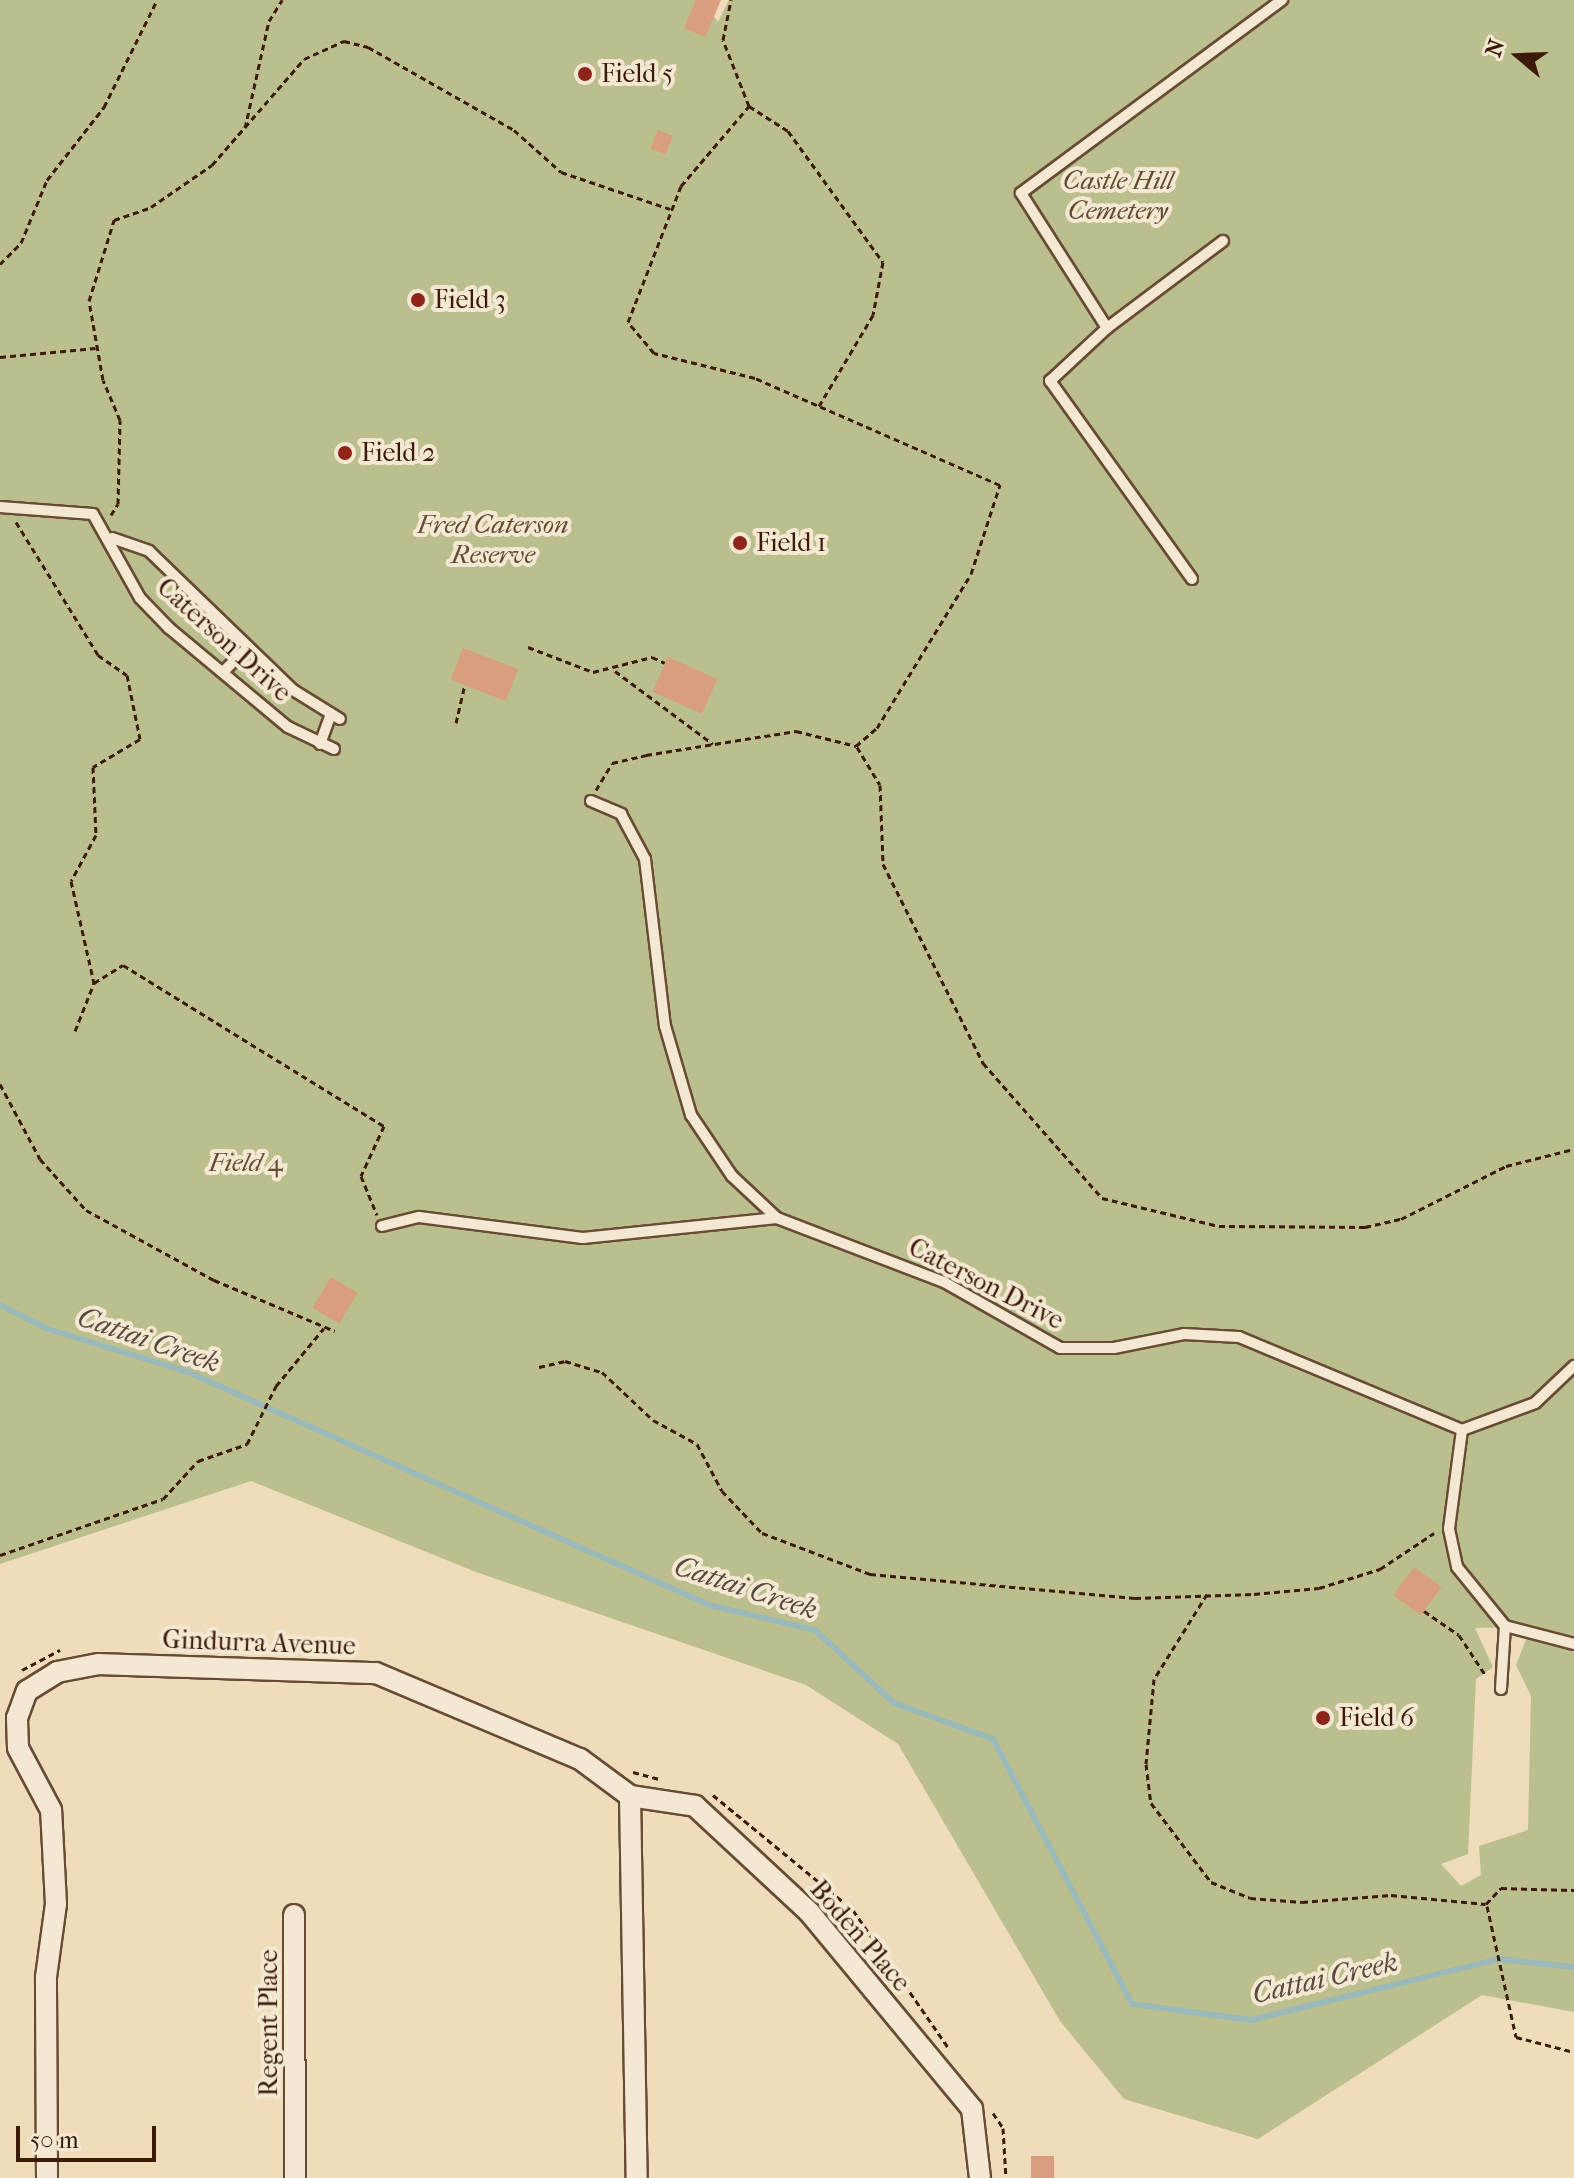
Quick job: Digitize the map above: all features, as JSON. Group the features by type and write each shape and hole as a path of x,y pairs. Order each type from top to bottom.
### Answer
{"street":[{"name":"Gindurra Avenue","path":"47,2178 46,1977 56,1904 51,1810 18,1748 17,1718 27,1691 57,1672 99,1664 376,1673 580,1759 630,1796"},
{"path":"630,1796 637,2178"},
{"name":"Boden Place","path":"630,1796 695,1806 810,1913 972,2109 980,2178"},
{"name":"Regent Place","path":"294,1915 295,2178"}],"lane":[{"path":"1107,328 1021,193 1282,0"},
{"path":"1192,579 1050,381 1107,328 1223,241"},
{"path":"5,508 67,508 104,525"},
{"name":"Caterson Drive","path":"104,525 140,598 288,727 334,749"},
{"name":"Caterson Drive","path":"112,538 149,551 248,647 335,717 320,744"},
{"path":"224,671 248,647"},
{"name":"Caterson Drive","path":"591,801 621,814 645,859 665,1026 691,1115 732,1176 777,1218 944,1282 1060,1348 1114,1348 1184,1334 1239,1337 1462,1430"},
{"path":"382,1226 419,1217 583,1238 777,1218"},
{"path":"1574,1366 1535,1403 1462,1430 1449,1529 1457,1567 1505,1626 1574,1644"},
{"path":"1501,1689 1505,1626"}],"path":[{"path":"0,264 21,243 47,180 104,107 157,0"},
{"path":"244,132 269,21 282,0"},
{"path":"731,0 723,40 749,106 788,131 883,262 873,315 819,406"},
{"path":"104,525 118,504 120,420 97,348 89,301 114,220 163,199 244,132 304,59 344,41 368,47 479,108 561,172 670,209"},
{"path":"749,106 670,209 628,322 654,353 755,378 1000,485 971,574 877,728 856,746"},
{"path":"0,357 97,348"},
{"path":"5,508 52,590 98,655 127,675 140,739 93,767 96,835 71,881 94,983 75,1031"},
{"path":"528,647 593,672 615,671 652,657 665,663"},
{"path":"615,671 713,744"},
{"path":"456,723 465,685"},
{"path":"591,801 612,763 796,731 856,746 880,785 883,864 983,1063 1086,1188 1102,1198 1219,1226 1365,1227 1401,1219 1506,1166 1574,1149"},
{"path":"94,983 123,965 384,1126 361,1176 382,1226"},
{"path":"0,1084 40,1159 86,1210 163,1255 335,1331"},
{"path":"0,1555 163,1499 198,1461 247,1444 259,1428 276,1386 324,1328"},
{"path":"539,1367 565,1361 602,1372 653,1420 697,1444 722,1491 762,1533 804,1554 901,1577 1135,1598 1319,1588 1380,1569 1429,1534 1449,1529"},
{"path":"1207,1594 1154,1679 1146,1764 1151,1803 1211,1882 1250,1898 1391,1895 1486,1904"},
{"path":"1424,1611 1459,1635 1480,1672 1501,1689"},
{"path":"1486,1904 1501,1888 1574,1890"},
{"path":"1486,1904 1516,2037 1574,2052"}],"green space":[{"name":"Fred Caterson Reserve","path":"0,0 701,0 718,22 729,0 1574,0 1574,2012 1482,1995 1258,2139 1124,2099 1060,2021 898,1744 806,1685 476,1572 251,1481 0,1564","holes":["1531,1627 1516,1665 1531,1696 1528,1830 1479,1846 1481,1875 1461,1886 1441,1864 1468,1854 1476,1679 1493,1667 1475,1628"]}],"building":[{"path":"696,0 721,0 705,37 684,28"},
{"path":"658,130 673,136 665,155 651,149"},
{"path":"463,648 518,669 506,701 451,680"},
{"path":"668,657 717,679 702,714 653,692"},
{"path":"331,1277 358,1293 339,1324 312,1308"},
{"path":"1414,1567 1442,1587 1421,1615 1393,1595"},
{"path":"1031,2156 1054,2156 1054,2178 1031,2178"}],"waterway":[{"name":"Cattai Creek","path":"0,1305 48,1329 188,1372 709,1605 815,1630 894,1703 993,1739 1132,2004 1251,2020 1499,1959 1574,1967"}],"place":[{"name":"Field 5","path":"585,74"},
{"name":"Field 3","path":"418,300"},
{"name":"Field 2","path":"345,453"},
{"name":"Field 1","path":"740,543"},
{"name":"Field 6","path":"1323,1718"}],"park label":[{"name":"Castle Hill Cemetery","path":"1118,196"},
{"name":"Field 4","path":"246,1163"}]}
